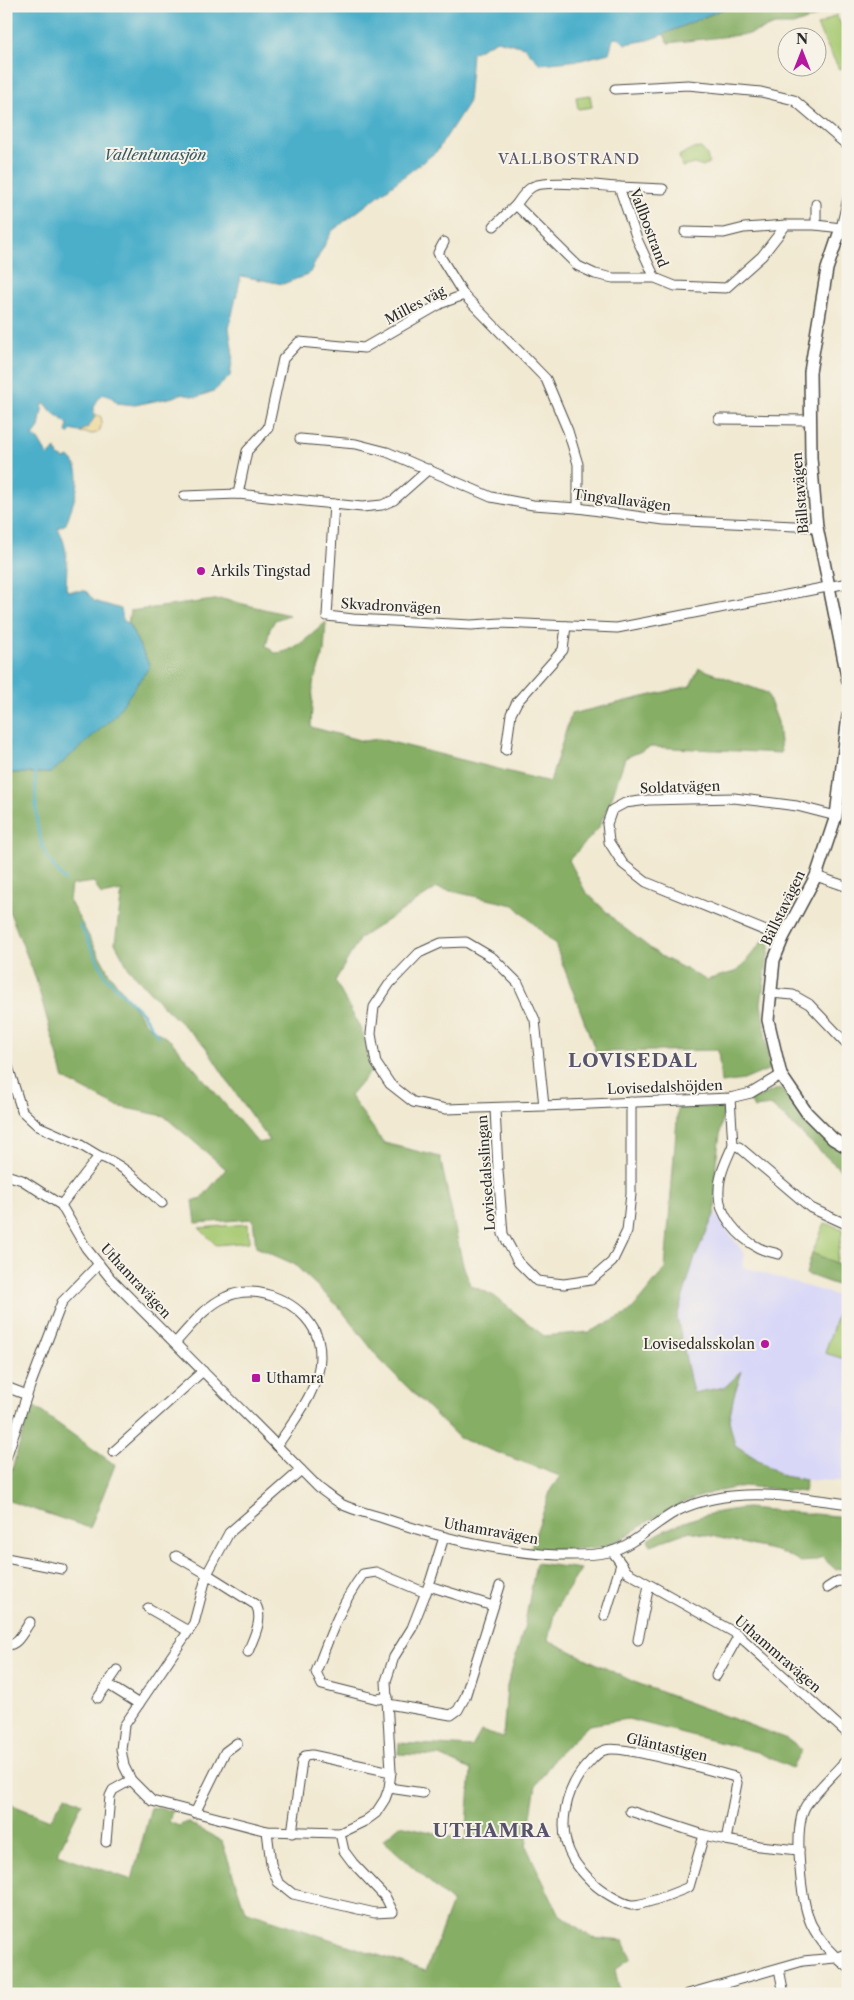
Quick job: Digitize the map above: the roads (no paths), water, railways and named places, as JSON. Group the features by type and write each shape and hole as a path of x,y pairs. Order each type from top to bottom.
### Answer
{"street":[{"path":"615,89 688,85 753,91 794,100 848,146"},
{"name":"Vallbostrand","path":"663,189 558,183 533,186 522,196 516,205 578,266 595,274 613,278 654,278 675,286 726,288 762,256 786,225"},
{"name":"Vallbostrand","path":"619,187 637,239 654,278"},
{"path":"685,232 724,233 744,228 786,225 816,225 844,228 848,198"},
{"path":"816,204 816,225"},
{"path":"494,226 516,205"},
{"name":"Bällstavägen","path":"844,228 827,269 810,372 810,420 817,527 848,681"},
{"path":"444,242 438,253 464,295"},
{"name":"Milles väg","path":"238,494 247,451 268,428 283,359 299,342 364,348 442,303 464,295 546,379 568,431 578,464 578,508"},
{"path":"719,419 810,420"},
{"name":"Tingvallavägen","path":"300,439 356,444 387,452 430,469 490,497 533,505 578,508 664,520 817,527"},
{"path":"184,496 238,494 362,507 382,505 394,500 430,469"},
{"name":"Skvadronvägen","path":"334,504 327,616 471,625 501,623 617,628 848,583"},
{"path":"506,750 511,714 525,690 551,666 563,650 566,626"},
{"name":"Bällstavägen","path":"848,716 844,783 836,816 816,876 783,938 774,960 768,1020 781,1075 807,1112 834,1139 848,1148"},
{"name":"Soldatvägen","path":"783,938 646,882 623,864 608,842 606,824 612,810 625,803 648,800 734,798 797,806 836,816"},
{"path":"816,876 848,888"},
{"name":"Lovisedalshöjden","path":"544,1106 535,1020 518,983 493,958 466,942 441,943 419,953 390,983 374,1007 371,1034 376,1063 390,1084 413,1102 446,1109 495,1108 544,1106 631,1102 730,1098 751,1093 781,1075"},
{"path":"770,993 793,995 809,1004 848,1045"},
{"path":"6,1060 22,1111 38,1126 112,1161 127,1171 162,1203"},
{"path":"730,1098 732,1145 724,1164 718,1191 724,1215 737,1231 759,1248 778,1254"},
{"name":"Lovisedalsslingan","path":"495,1108 498,1178 504,1234 518,1262 537,1281 564,1284 591,1280 612,1262 627,1232 631,1194 631,1102"},
{"path":"732,1145 743,1151 811,1208 848,1225"},
{"path":"61,1205 99,1156"},
{"name":"Uthamravägen","path":"6,1175 22,1180 61,1205 86,1248 111,1279 319,1488 341,1504 409,1527 465,1542 525,1553 590,1556 612,1551 635,1539 676,1512 702,1501 749,1494 848,1504"},
{"path":"6,1458 27,1394 62,1302 99,1264"},
{"path":"175,1343 209,1307 227,1296 248,1292 268,1294 286,1302 304,1316 317,1335 320,1357 316,1379 298,1416 277,1446"},
{"path":"113,1452 203,1371"},
{"path":"6,1387 27,1394"},
{"path":"301,1470 229,1533 207,1574 194,1623 124,1726 121,1750 124,1766 131,1780 152,1800 267,1832 340,1833 365,1821 376,1812 385,1799 389,1788 391,1772 386,1681 394,1657 412,1628 427,1590 444,1537"},
{"name":"Uthammravägen","path":"612,1551 627,1572 649,1586 721,1623 740,1635 848,1734"},
{"path":"176,1556 256,1605 259,1612 259,1620 248,1652"},
{"path":"6,1558 62,1569"},
{"path":"605,1616 621,1564"},
{"path":"493,1606 427,1590 376,1572 363,1574 353,1587 330,1634 316,1672 322,1685 451,1715 458,1710 465,1697 500,1586"},
{"path":"827,1588 838,1581 848,1582"},
{"path":"638,1640 649,1586"},
{"path":"148,1608 188,1631"},
{"path":"6,1645 11,1646 16,1643 30,1622"},
{"path":"716,1676 740,1635"},
{"path":"98,1698 117,1670"},
{"path":"107,1684 139,1704"},
{"path":"195,1813 225,1752 237,1743"},
{"name":"Gläntastigen","path":"704,1835 689,1887 669,1896 632,1905 601,1891 572,1859 566,1841 564,1816 568,1795 576,1777 594,1757 603,1750 612,1748 735,1777 737,1783 726,1840"},
{"path":"292,1833 302,1761 305,1756 312,1755 391,1772"},
{"path":"848,1758 806,1806 801,1818 799,1850 805,1907 812,1925 835,1958 848,1967"},
{"path":"106,1842 110,1796 113,1790 131,1780"},
{"path":"389,1788 423,1793"},
{"path":"630,1811 704,1835 759,1846 799,1850"},
{"path":"267,1832 271,1864 278,1882 293,1894 375,1913 393,1912 386,1898 344,1851 340,1833"},
{"path":"688,1994 803,1961 835,1958 848,1953"},
{"path":"779,1969 784,1994"}],"water":[{"name":"Vallentunasjön","path":"6,6 730,6 648,40 625,44 620,39 615,38 609,53 581,60 540,64 524,47 497,40 472,53 468,103 437,151 332,231 309,274 283,284 241,276 229,328 233,355 230,376 214,391 197,397 181,394 135,405 117,403 111,397 103,394 95,404 95,417 88,427 79,432 71,430 68,434 66,432 67,423 52,412 46,404 43,404 39,428 33,436 38,439 48,456 56,449 58,456 65,459 69,457 75,464 77,471 78,480 75,498 66,524 58,528 66,550 66,588 68,591 86,591 94,601 121,609 123,620 128,623 150,666 114,717 51,773 6,773"}],"waterway":[{"path":"35,773 36,815 39,836 46,855 65,881"},
{"path":"80,925 106,977 142,1013 158,1036"}],"place":[{"name":"Arkils Tingstad","path":"201,571"},
{"name":"Lovisedalsskolan","path":"765,1344"},
{"name":"Uthamra","path":"256,1378"}],"district":[{"name":"VALLBOSTRAND","path":"569,159"},
{"name":"LOVISEDAL","path":"633,1060"},
{"name":"UTHAMRA","path":"492,1830"}]}
